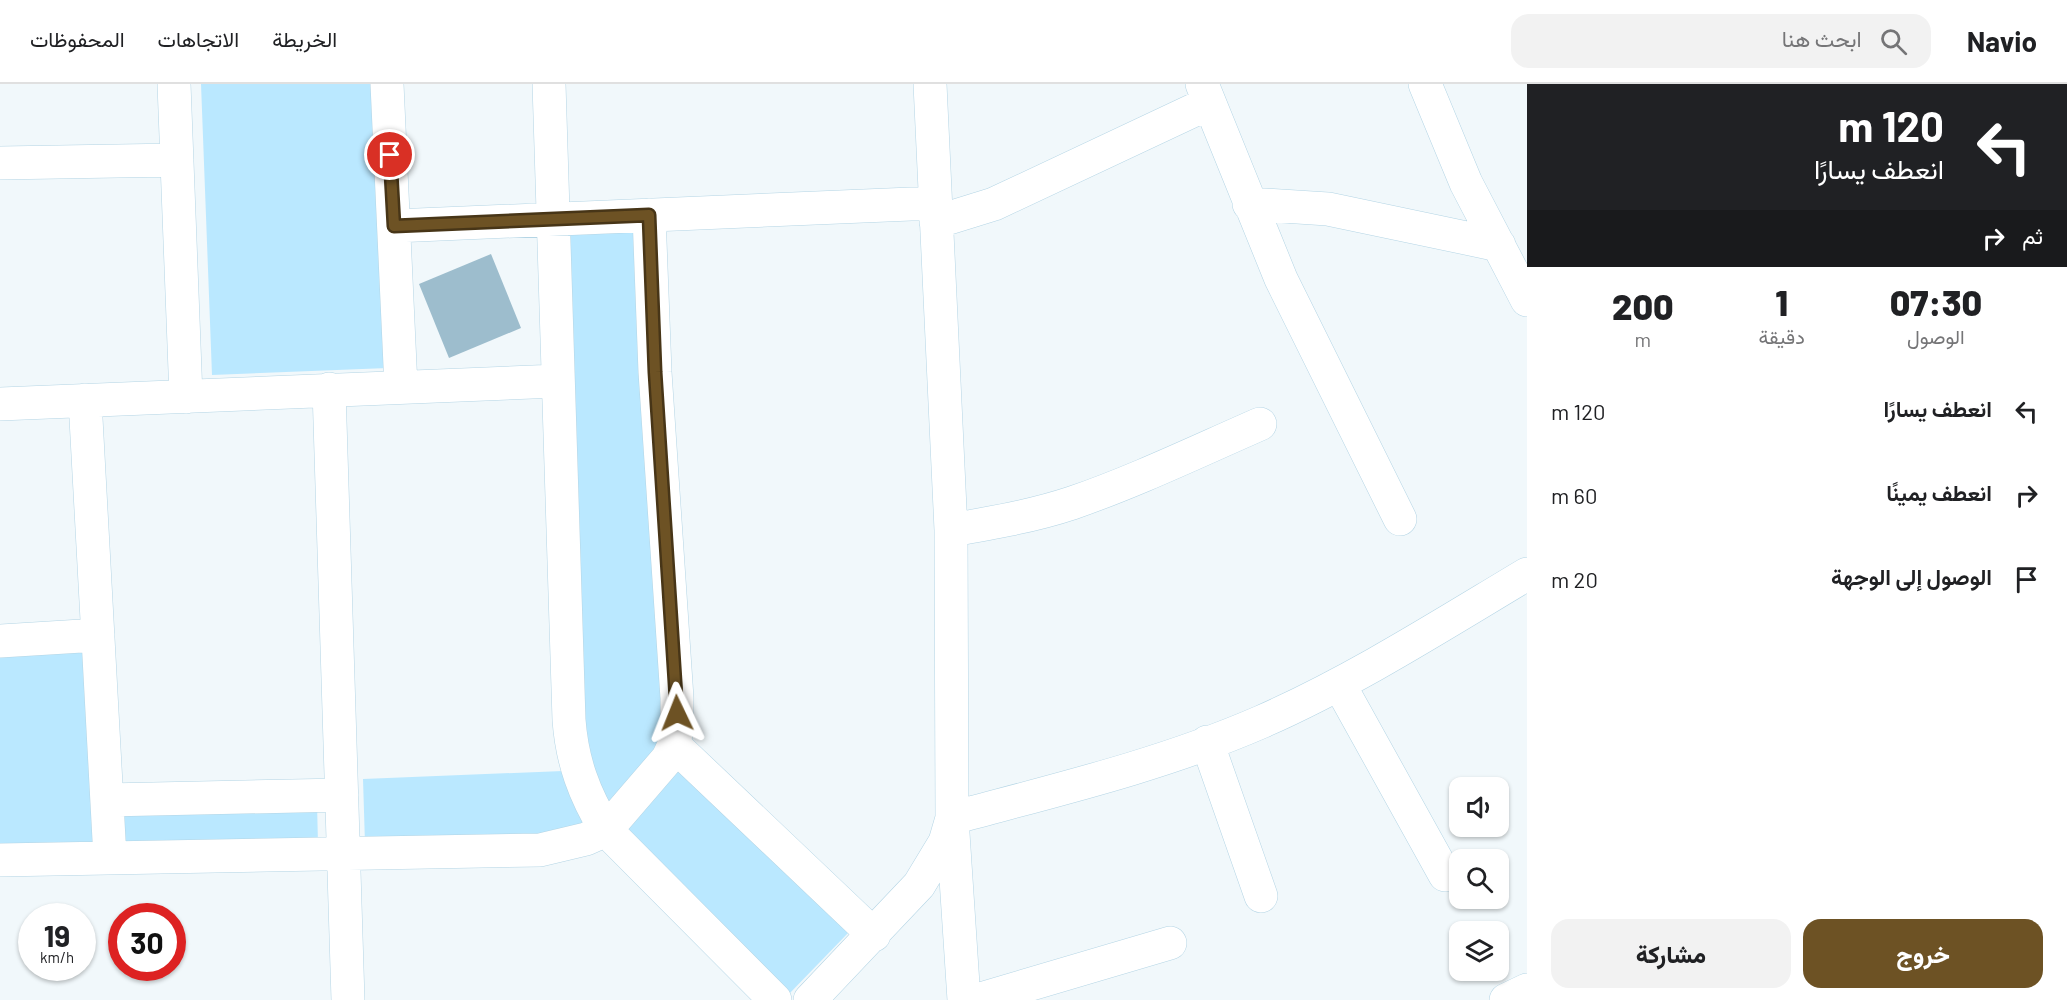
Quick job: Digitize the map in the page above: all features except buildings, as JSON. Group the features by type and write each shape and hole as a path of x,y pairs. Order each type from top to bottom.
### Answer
{"street":[{"path":"174,84 186,397"},
{"path":"387,84 401,387"},
{"path":"549,84 557,381 571,745 582,785 606,830 775,1000"},
{"path":"930,84 951,530 952,818 964,1000"},
{"path":"1425,84 1466,183 1527,300"},
{"path":"394,226 649,215 936,212 994,204 1206,93 1281,279 1400,519"},
{"path":"0,163 177,160"},
{"path":"1249,204 1328,209 1498,245"},
{"path":"0,860 540,850 586,839 606,830 668,758 674,745 677,728 677,698 655,372 649,215"},
{"path":"0,404 557,381"},
{"path":"329,389 348,1000"},
{"path":"85,400 110,858"},
{"path":"951,530 1012,519 1070,503 1119,485 1260,424"},
{"path":"952,818 1098,779 1259,723 1338,684 1527,574"},
{"path":"0,641 98,635"},
{"path":"1338,684 1445,875"},
{"path":"1207,742 1261,896"},
{"path":"674,745 874,935"},
{"path":"107,800 342,795"},
{"path":"810,1000 919,885 945,842 952,818"},
{"path":"977,1000 1170,943"},
{"path":"1506,1000 1527,990"}],"shaded area":[{"path":"201,84 378,84 388,368 212,375"},
{"path":"638,231 666,738 608,806 584,758 568,234"},
{"path":"90,647 94,849 0,851 0,649"},
{"path":"680,767 850,931 788,995 618,831"},
{"path":"563,771 590,828 573,835 365,844 363,779"},
{"path":"317,803 318,844 117,850 116,810"}],"route":[{"path":"390,155 394,226 649,215 655,372 677,713"}]}
